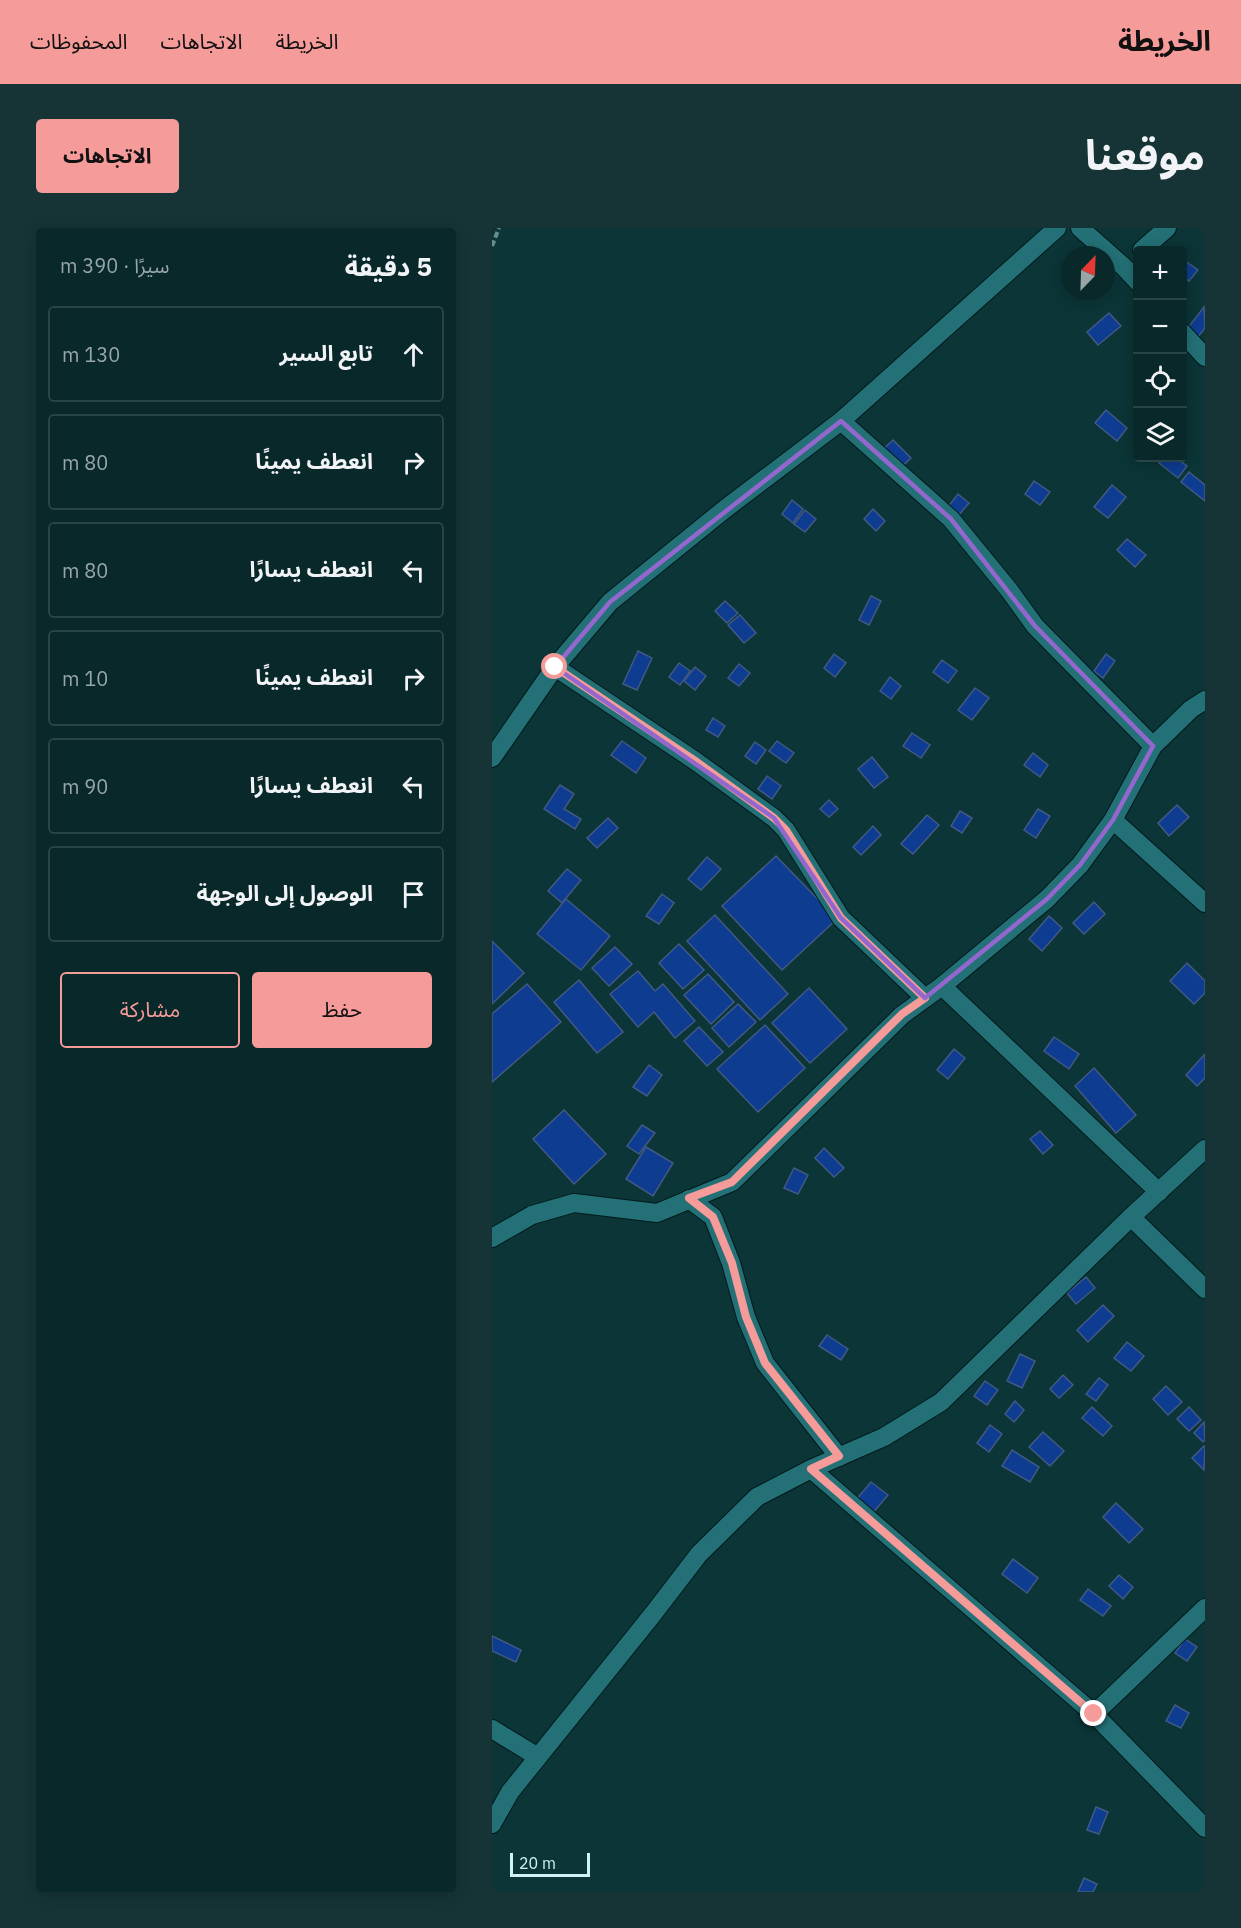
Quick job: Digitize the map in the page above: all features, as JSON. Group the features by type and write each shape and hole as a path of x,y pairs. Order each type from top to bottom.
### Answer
{"street":[{"path":"492,758 555,667 610,602 725,509 841,421 1057,228"},
{"path":"1080,228 1131,260"},
{"path":"1147,246 1167,228"},
{"path":"1187,337 1205,357"},
{"path":"841,421 951,519 1010,590 1035,626 1153,746"},
{"path":"555,667 694,760 774,818 786,830 841,918 925,998"},
{"path":"492,1238 532,1215 574,1203 657,1213 732,1182 902,1014 942,986 1047,899 1080,865 1113,820 1153,746 1191,709 1205,700"},
{"path":"1113,820 1205,903"},
{"path":"942,986 1159,1192"},
{"path":"492,1824 510,1792 699,1554 757,1497 811,1469 884,1437 941,1402 1131,1217 1205,1149"},
{"path":"689,1198 713,1217 732,1263 746,1317 765,1363 839,1456"},
{"path":"1131,1217 1205,1289"},
{"path":"811,1469 1094,1714 1205,1828"},
{"path":"1094,1714 1205,1608"},
{"path":"492,1729 538,1757"}],"path":[{"path":"492,246 498,228"}],"highlighted area":[{"path":"841,421 951,519 1035,626 1153,746 1113,820 1080,865 1047,899 925,998 841,918 774,818 555,667 610,602"}],"building":[{"path":"1187,262 1198,270 1189,281 1187,280"},
{"path":"1204,307 1205,328 1198,337 1187,329"},
{"path":"1109,313 1121,326 1098,345 1087,332"},
{"path":"1106,410 1127,428 1117,441 1095,423"},
{"path":"893,440 911,458 894,474 876,456"},
{"path":"1182,462 1187,466 1178,478 1159,463"},
{"path":"1189,472 1205,485 1205,501 1181,482"},
{"path":"1034,481 1050,492 1040,505 1025,494"},
{"path":"1112,485 1126,497 1108,518 1094,507"},
{"path":"958,494 969,503 958,516 947,508"},
{"path":"792,500 803,509 793,523 782,514"},
{"path":"873,509 885,521 876,531 864,519"},
{"path":"805,510 816,519 805,532 794,524"},
{"path":"1127,539 1146,555 1135,567 1117,550"},
{"path":"871,596 881,601 869,625 859,620"},
{"path":"725,601 738,613 727,623 715,611"},
{"path":"740,615 756,633 744,643 728,625"},
{"path":"638,651 652,658 637,690 623,684"},
{"path":"834,654 846,663 835,677 824,668"},
{"path":"1106,654 1115,661 1103,678 1094,671"},
{"path":"942,660 957,671 948,683 933,672"},
{"path":"679,663 690,671 680,685 669,677"},
{"path":"739,664 750,673 739,686 728,678"},
{"path":"695,667 706,676 695,690 684,681"},
{"path":"890,677 901,686 891,699 880,691"},
{"path":"975,688 989,698 972,720 958,710"},
{"path":"713,718 725,726 718,737 706,730"},
{"path":"912,733 930,745 921,758 903,746"},
{"path":"622,741 646,758 636,773 611,755"},
{"path":"777,741 794,753 786,763 769,751"},
{"path":"755,742 766,750 756,764 745,756"},
{"path":"1033,753 1048,765 1040,777 1024,765"},
{"path":"872,757 888,777 874,788 858,769"},
{"path":"767,776 781,786 772,799 758,789"},
{"path":"560,785 574,794 564,809 581,819 575,829 544,809"},
{"path":"829,800 838,809 829,817 820,809"},
{"path":"1177,805 1189,817 1169,836 1158,823"},
{"path":"1038,809 1050,816 1036,838 1024,830"},
{"path":"960,811 972,818 962,833 951,826"},
{"path":"927,815 939,825 913,854 901,844"},
{"path":"608,818 618,828 597,848 587,838"},
{"path":"873,826 881,835 861,855 853,847"},
{"path":"776,856 837,919 782,970 722,906"},
{"path":"707,857 721,869 701,890 688,879"},
{"path":"567,869 581,880 562,903 548,891"},
{"path":"662,894 674,903 659,924 646,916"},
{"path":"566,899 610,936 581,970 537,934"},
{"path":"1094,902 1105,914 1084,934 1073,923"},
{"path":"715,915 788,994 760,1020 687,941"},
{"path":"1049,916 1062,928 1042,951 1029,939"},
{"path":"492,941 524,973 492,1004"},
{"path":"679,944 704,970 683,989 659,963"},
{"path":"615,947 632,964 609,986 592,968"},
{"path":"1187,963 1205,981 1205,993 1194,1004 1170,981"},
{"path":"638,971 655,991 663,984 695,1021 675,1038 654,1012 638,1027 610,994"},
{"path":"708,974 734,1002 711,1024 684,995"},
{"path":"579,980 623,1032 597,1053 554,1002"},
{"path":"527,984 561,1022 492,1082 492,1014"},
{"path":"809,988 847,1029 810,1063 772,1023"},
{"path":"738,1004 756,1022 729,1047 712,1028"},
{"path":"765,1025 805,1068 758,1112 717,1069"},
{"path":"699,1027 723,1052 707,1066 684,1041"},
{"path":"1054,1037 1079,1054 1069,1069 1044,1051"},
{"path":"954,1049 965,1058 948,1079 937,1070"},
{"path":"1205,1054 1205,1078 1197,1086 1186,1075"},
{"path":"649,1065 662,1075 647,1096 633,1087"},
{"path":"1094,1068 1136,1115 1116,1133 1075,1086"},
{"path":"564,1110 606,1154 574,1184 533,1139"},
{"path":"642,1125 655,1133 639,1154 627,1146"},
{"path":"1040,1131 1053,1145 1043,1154 1030,1139"},
{"path":"646,1147 673,1163 653,1196 626,1179"},
{"path":"824,1148 844,1168 834,1177 815,1158"},
{"path":"794,1168 808,1175 798,1194 784,1188"},
{"path":"1086,1277 1095,1288 1076,1304 1067,1293"},
{"path":"1103,1305 1114,1316 1088,1342 1077,1330"},
{"path":"827,1335 848,1349 841,1360 819,1346"},
{"path":"1127,1342 1144,1356 1131,1371 1114,1358"},
{"path":"1020,1354 1035,1361 1022,1388 1007,1381"},
{"path":"1063,1375 1073,1385 1059,1398 1050,1389"},
{"path":"1099,1378 1108,1385 1096,1401 1086,1394"},
{"path":"985,1381 998,1390 987,1405 974,1396"},
{"path":"1166,1386 1182,1402 1168,1415 1153,1399"},
{"path":"1015,1401 1024,1410 1014,1422 1005,1414"},
{"path":"1092,1407 1112,1426 1103,1436 1082,1418"},
{"path":"1189,1407 1201,1420 1189,1431 1177,1419"},
{"path":"1204,1422 1205,1440 1203,1442 1194,1433"},
{"path":"990,1425 1002,1434 989,1452 977,1443"},
{"path":"1043,1432 1064,1451 1050,1466 1029,1447"},
{"path":"1205,1447 1204,1470 1192,1458"},
{"path":"1012,1450 1039,1467 1030,1482 1002,1466"},
{"path":"871,1482 888,1495 871,1515 855,1501"},
{"path":"1116,1503 1143,1529 1129,1543 1103,1517"},
{"path":"1013,1559 1038,1578 1027,1593 1002,1574"},
{"path":"1119,1575 1133,1587 1123,1599 1109,1586"},
{"path":"1088,1589 1111,1606 1103,1616 1080,1600"},
{"path":"492,1636 521,1650 516,1662 492,1651"},
{"path":"1185,1639 1197,1647 1187,1661 1175,1653"},
{"path":"1175,1705 1189,1713 1181,1728 1166,1721"},
{"path":"1096,1807 1108,1812 1099,1834 1087,1830"},
{"path":"1084,1878 1097,1884 1093,1892 1078,1892"}],"route":[{"path":"555,667 694,760 774,818 786,830 841,918 925,998 902,1014 732,1182 689,1198 713,1217 732,1263 746,1317 765,1363 839,1456 811,1469 1094,1714"}]}
